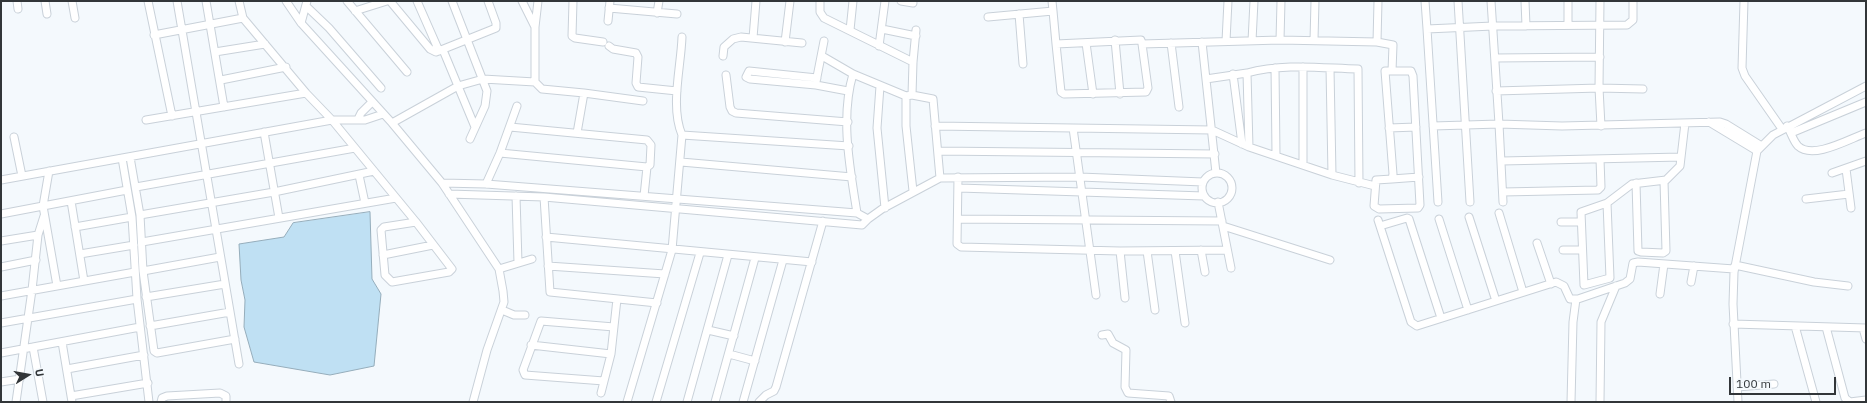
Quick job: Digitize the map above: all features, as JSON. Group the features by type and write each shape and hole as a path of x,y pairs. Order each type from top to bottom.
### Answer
{"street":[{"path":"17,1 18,9"},
{"path":"45,1 47,14"},
{"path":"72,1 75,18"},
{"path":"148,1 172,116"},
{"path":"177,1 239,364"},
{"path":"206,1 221,80 224,106"},
{"path":"239,1 243,18 286,67 306,93 332,120 416,222 451,268 451,271 392,282 385,275 382,228 416,222"},
{"path":"286,1 301,23 392,123 442,183 499,269 504,291 502,310 487,350 473,402"},
{"path":"347,1 408,72"},
{"path":"356,11 389,1 430,49 441,51 496,28 496,23 488,1"},
{"path":"417,1 458,86 475,127"},
{"path":"452,1 486,86 487,101 470,139"},
{"path":"522,1 535,27"},
{"path":"535,82 535,27 538,1"},
{"path":"573,1 572,36 575,38 606,44 613,49 636,53 638,58 637,86 677,91"},
{"path":"657,14 659,1"},
{"path":"753,38 756,1"},
{"path":"785,42 790,1"},
{"path":"820,1 821,16 913,62"},
{"path":"850,30 853,1"},
{"path":"880,46 885,1"},
{"path":"901,1 913,3"},
{"path":"1052,1 1056,44 1061,92 1064,94 1120,94 1145,93 1147,91 1141,40 1056,44"},
{"path":"1226,41 1228,1"},
{"path":"1252,41 1254,1"},
{"path":"1280,40 1281,1"},
{"path":"1314,40 1315,1"},
{"path":"1377,42 1378,1"},
{"path":"1426,1 1438,202"},
{"path":"1458,1 1470,202"},
{"path":"1491,1 1496,91 1502,160 1503,202"},
{"path":"1525,1 1526,26"},
{"path":"1568,1 1568,25"},
{"path":"1600,1 1599,88 1601,126"},
{"path":"1427,30 1493,26 1626,25 1631,23 1633,1"},
{"path":"1744,1 1742,68 1745,76 1787,129 1798,146 1805,150 1815,152 1866,133"},
{"path":"301,23 306,4"},
{"path":"306,4 382,88"},
{"path":"608,21 609,4 657,14 677,14"},
{"path":"988,17 1053,11"},
{"path":"1019,14 1024,64"},
{"path":"154,35 243,18"},
{"path":"882,29 916,33 906,126 913,191"},
{"path":"627,402 672,250 681,162 682,135 677,117 677,91 681,62 682,37"},
{"path":"723,56 724,46 733,39 741,37 802,43"},
{"path":"1116,40 1120,94"},
{"path":"1142,44 1280,40 1377,42 1392,45 1392,71"},
{"path":"817,82 824,41"},
{"path":"1202,42 1216,173"},
{"path":"1086,43 1092,94"},
{"path":"1171,43 1179,107"},
{"path":"215,52 265,44"},
{"path":"822,56 853,74 880,86 909,96 933,99 940,178"},
{"path":"1495,58 1600,57"},
{"path":"221,80 286,67"},
{"path":"1206,79 1275,68 1303,67 1358,69 1359,183"},
{"path":"1303,67 1303,164"},
{"path":"1275,68 1276,154"},
{"path":"1330,68 1332,175"},
{"path":"817,82 750,79 746,77 749,71 817,82 848,91"},
{"path":"1392,179 1386,71 1409,71 1412,73 1416,127 1419,177 1420,204 1418,208 1376,208 1374,206 1376,180 1392,179 1419,177"},
{"path":"1247,73 1249,147"},
{"path":"853,74 848,91 848,122 852,177 857,213"},
{"path":"1233,74 1242,144"},
{"path":"726,75 730,107 732,111 736,113 848,122"},
{"path":"392,123 458,86 483,79 535,82 544,89 643,101"},
{"path":"880,86 877,128 885,208"},
{"path":"1738,402 1733,324 1735,267 1759,148 1787,129 1866,86"},
{"path":"1496,91 1599,88 1643,89"},
{"path":"146,120 306,93"},
{"path":"577,133 584,94"},
{"path":"358,119 361,113 372,102"},
{"path":"1787,129 1866,102"},
{"path":"486,184 500,153 517,106"},
{"path":"1,180 332,120 370,119 383,114"},
{"path":"1433,126 1499,124 1601,126 1708,122 1726,124 1759,148"},
{"path":"1607,203 1610,276 1608,280 1585,286 1583,285 1582,211 1607,203 1636,183 1664,181 1678,169 1686,123"},
{"path":"935,126 1212,130 1249,147 1276,154 1332,175 1375,186"},
{"path":"510,127 649,141 651,145 650,162 646,167 644,196"},
{"path":"1389,128 1416,127"},
{"path":"1073,128 1096,295"},
{"path":"264,132 279,218"},
{"path":"682,135 849,146"},
{"path":"14,137 22,176"},
{"path":"136,187 206,176 355,148"},
{"path":"938,151 1214,154"},
{"path":"500,153 646,167"},
{"path":"130,157 140,215 143,271 153,350 156,353 235,339"},
{"path":"1502,160 1681,157"},
{"path":"122,158 132,217 137,299 148,383 149,402"},
{"path":"1503,192 1598,190 1600,187 1600,159"},
{"path":"1832,174 1866,161"},
{"path":"681,162 852,177"},
{"path":"1846,169 1850,208"},
{"path":"49,171 43,206 57,286"},
{"path":"140,215 274,192 374,172"},
{"path":"1216,173 1227,177 1231,183 1231,190 1228,197 1218,202 1209,200 1204,196 1202,189 1203,182 1207,176 1216,173"},
{"path":"359,175 365,203"},
{"path":"449,194 544,197 862,225 868,219 913,191 940,178 958,177 1203,182"},
{"path":"958,177 959,219 957,244 961,247 1090,249 1120,251 1226,250"},
{"path":"1636,183 1638,251 1664,253 1666,251 1664,181"},
{"path":"442,183 486,184 857,213 868,219"},
{"path":"504,186 504,195"},
{"path":"958,188 1204,196"},
{"path":"1,214 127,190"},
{"path":"1806,199 1849,194"},
{"path":"516,196 518,263"},
{"path":"544,197 549,290 551,292 657,303"},
{"path":"142,242 396,198"},
{"path":"70,201 84,282"},
{"path":"1218,202 1230,268"},
{"path":"1499,214 1523,292"},
{"path":"16,402 36,260 38,235 44,216"},
{"path":"75,227 132,217"},
{"path":"1469,217 1496,301"},
{"path":"1441,318 1409,219 1405,218 1379,223 1411,322 1417,326 1551,284 1560,283 1570,299 1576,300 1625,283 1630,279 1634,263 1735,267 1814,282 1848,286"},
{"path":"959,219 1086,220 1223,224 1330,260"},
{"path":"1439,219 1468,310"},
{"path":"759,402 766,395 774,391 776,387 823,221"},
{"path":"1561,222 1581,222"},
{"path":"1,242 38,235"},
{"path":"546,237 700,253 812,262"},
{"path":"1537,243 1551,284"},
{"path":"80,254 134,244"},
{"path":"383,255 433,245"},
{"path":"1175,250 1185,323"},
{"path":"1201,250 1206,272"},
{"path":"1564,250 1582,250"},
{"path":"1120,251 1125,298"},
{"path":"1147,251 1155,310"},
{"path":"656,402 700,253"},
{"path":"687,402 728,255"},
{"path":"143,271 220,257"},
{"path":"715,402 755,258"},
{"path":"499,269 532,259"},
{"path":"1,267 36,260"},
{"path":"743,402 783,260"},
{"path":"1660,294 1664,264"},
{"path":"548,266 665,274"},
{"path":"1691,282 1694,266"},
{"path":"1,296 135,272"},
{"path":"146,297 225,284"},
{"path":"1600,402 1601,322 1616,286"},
{"path":"1,323 137,299"},
{"path":"601,393 611,354 617,299"},
{"path":"1571,402 1573,322 1576,300"},
{"path":"502,310 514,315 525,315"},
{"path":"150,326 230,312"},
{"path":"604,381 525,375 523,370 541,321 614,327"},
{"path":"1733,324 1865,328 1866,339"},
{"path":"1795,326 1816,402"},
{"path":"1,353 140,327"},
{"path":"1826,327 1845,398 1850,402 1866,400"},
{"path":"708,330 734,336"},
{"path":"1102,335 1108,334 1113,343 1126,350 1125,387 1128,393 1169,396 1170,402"},
{"path":"62,342 72,399 148,383"},
{"path":"531,345 611,354"},
{"path":"34,347 43,402"},
{"path":"729,354 755,361"},
{"path":"67,369 144,355"},
{"path":"1,382 20,379"},
{"path":"1737,387 1774,384"},
{"path":"161,402 162,398 167,396 194,398 220,393 226,396 226,402"}],"water":[{"path":"370,212 372,279 381,294 374,366 330,375 254,362 244,327 245,300 241,280 239,244 284,237 293,223"}]}
